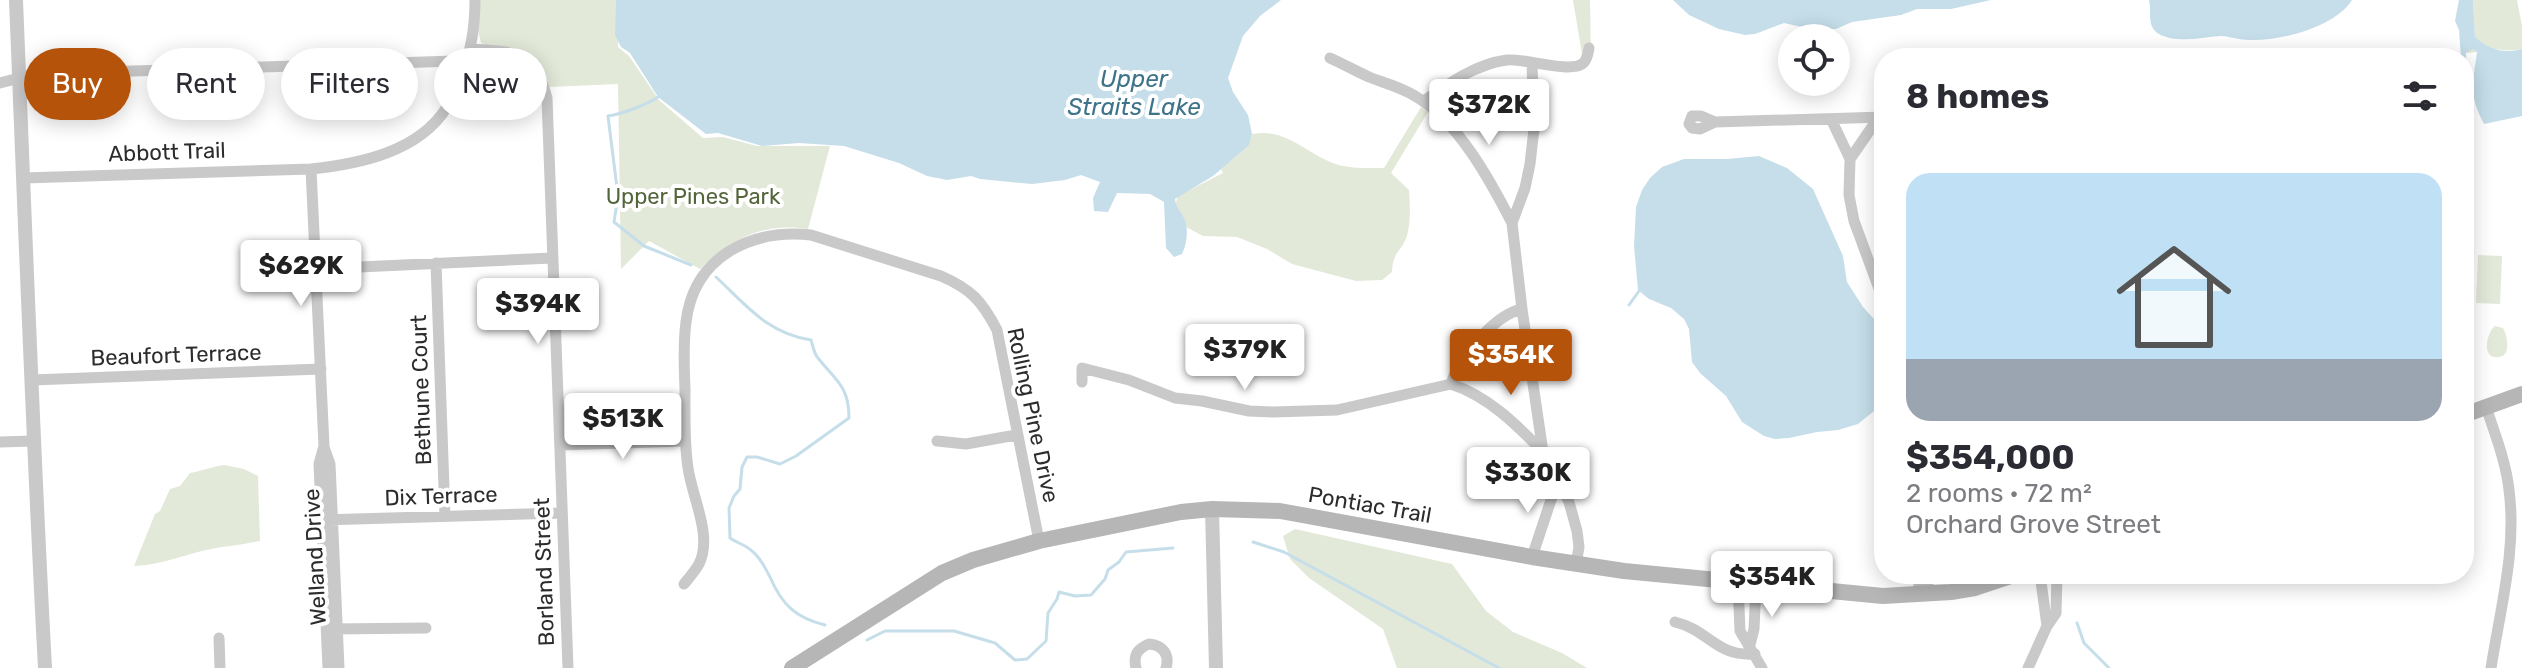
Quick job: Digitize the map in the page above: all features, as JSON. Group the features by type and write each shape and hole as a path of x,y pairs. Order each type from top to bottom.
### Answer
{"main road":[{"path":"2474,411 2522,394"},
{"name":"Pontiac Trail","path":"792,668 942,573 973,560 1039,541 1181,512 1212,509 1280,511 1576,564 1756,585 1883,596 1924,595 1987,584"}],"street":[{"path":"16,0 45,668"},
{"path":"471,48 475,0"},
{"path":"1424,101 1449,82 1485,65 1508,60 1578,66 1587,58 1589,48"},
{"path":"1330,58 1424,101 1485,171 1512,223 1543,452 1569,502 1579,547 1576,564"},
{"path":"0,83 35,74 434,62"},
{"path":"1512,223 1530,164 1534,129 1532,63"},
{"name":"Borland Street","path":"547,104 568,668"},
{"path":"1715,122 1874,117"},
{"path":"1831,119 1850,159 1849,195 1854,221 1874,275"},
{"path":"311,169 350,165 391,151 412,140 436,120"},
{"path":"1850,159 1874,126"},
{"name":"Abbott Trail","path":"24,178 311,169"},
{"name":"Welland Drive","path":"311,169 324,446 330,464 334,519 332,629 328,668"},
{"name":"Rolling Pine Drive","path":"684,584 700,562 703,536 701,515 688,471 685,441 686,319 700,280 710,265 753,239 792,233 811,235 941,276 976,296 997,330 1039,541"},
{"path":"317,269 552,258"},
{"name":"Bethune Court","path":"436,263 445,516"},
{"path":"1451,384 1462,361 1484,334 1505,316 1522,309"},
{"path":"1082,382 1082,368 1129,380 1175,398 1249,411 1273,412 1337,410 1451,384 1496,408 1543,452"},
{"name":"Beaufort Terrace","path":"32,380 321,369"},
{"path":"2486,407 2501,455 2511,508 2508,563 2491,668"},
{"path":"937,441 966,444 1016,435"},
{"path":"0,442 33,441"},
{"path":"560,445 685,441"},
{"name":"Welland Drive","path":"324,446 319,464 321,520 339,668"},
{"path":"1532,557 1557,482"},
{"path":"1212,509 1216,668"},
{"name":"Dix Terrace","path":"321,520 562,513"},
{"path":"1738,583 1740,631 1762,668"},
{"path":"1921,584 1924,595"},
{"path":"1924,595 1926,584"},
{"path":"2041,584 2047,626"},
{"path":"2028,668 2058,607 2057,584"},
{"path":"1752,649 1756,585"},
{"path":"1675,622 1696,630 1726,651 1743,655 1752,649"},
{"path":"332,629 426,628"},
{"path":"219,638 220,668"},
{"path":"1136,668 1136,653 1140,647 1149,644 1162,648 1167,656 1166,668"}],"green space":[{"name":"Upper Pines Park","path":"479,0 617,0 618,47 629,56 659,100 703,138 723,137 757,146 830,146 808,229 777,228 749,235 723,249 700,269 649,241 621,269 618,84 549,87 547,48 493,48 481,43 478,31"},
{"path":"1573,0 1590,0 1591,61 1583,60"},
{"path":"2473,0 2517,0 2522,49 2474,52 2474,48 2469,48 2475,37"},
{"path":"1421,107 1428,112 1391,173 1409,190 1410,219 1407,236 1396,255 1392,272 1382,280 1356,281 1292,264 1267,249 1237,237 1203,236 1186,227 1175,205 1178,196 1223,173 1221,169 1243,149 1252,134 1275,134 1339,165 1384,168"},
{"path":"2478,255 2502,256 2500,304 2476,303"},
{"path":"2495,326 2503,328 2507,340 2506,353 2499,357 2493,357 2487,350"},
{"path":"224,465 258,476 260,541 134,566 155,514 160,511 170,489 180,486 190,473"},
{"path":"1295,529 1452,564 1486,611 1513,632 1562,653 1587,668 1397,668 1383,629 1309,578 1290,559 1283,536"}],"water":[{"name":"Upper Straits Lake","path":"616,0 1281,0 1260,16 1243,36 1228,78 1248,115 1252,134 1249,145 1213,176 1175,199 1187,231 1182,254 1174,257 1166,248 1164,202 1150,194 1117,193 1108,212 1094,211 1093,198 1100,182 1081,175 1032,184 971,176 947,180 927,176 899,163 844,146 799,143 762,146 718,133 706,134 658,97 630,53 621,47 615,35"},
{"path":"1673,0 1991,0 1951,9 1917,9 1901,15 1847,24 1784,23 1745,35 1719,29 1689,15"},
{"path":"2149,0 2352,0 2331,19 2317,26 2285,37 2253,40 2221,36 2166,37 2152,27"},
{"path":"2459,0 2473,0 2475,37 2491,48 2503,51 2522,49 2522,116 2484,124 2474,96 2477,52 2474,48 2460,48 2455,21"},
{"path":"1759,156 1787,168 1813,189 1843,256 1847,282 1874,319 1874,411 1858,424 1789,438 1764,436 1742,422 1726,396 1692,362 1689,329 1684,319 1638,290 1634,246 1636,207 1650,178 1662,167 1684,159"}],"waterway":[{"path":"658,97 634,109 608,116 618,196 614,222 644,246 691,265"},
{"path":"716,277 770,325 782,332 811,340 817,356 847,398 849,418 796,456 780,464 747,457 742,467 740,489 729,508 730,538 758,557 791,609 825,625"},
{"path":"1629,305 1639,291"},
{"path":"1253,542 1284,552 1499,668"},
{"path":"867,640 885,631 954,631 995,643 1015,660 1027,659 1046,641 1048,613 1059,592 1075,596 1091,595 1105,579 1108,570 1126,552 1173,548"},
{"path":"2077,623 2084,643 2109,668"}]}
